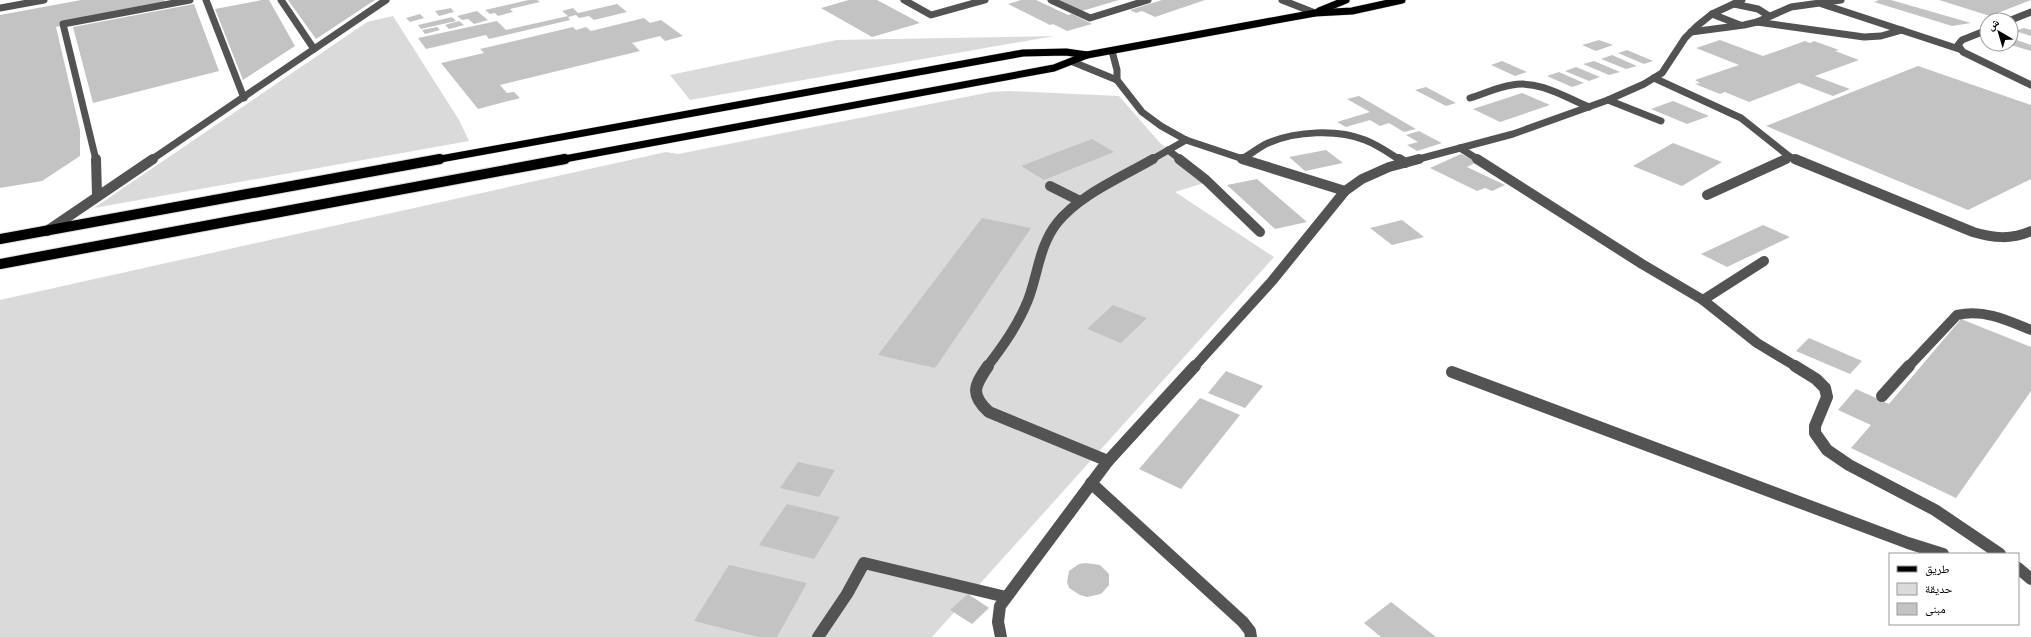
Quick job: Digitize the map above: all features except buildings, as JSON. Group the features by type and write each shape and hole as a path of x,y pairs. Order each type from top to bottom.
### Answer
{"main road":[{"path":"1315,13 1335,3 1346,0"},
{"path":"0,239 1023,54 1059,52 1087,55 1315,13 1352,11 1402,0"},
{"path":"0,264 1054,68 1073,62 1087,55"}],"street":[{"path":"0,8 44,0"},
{"path":"97,195 96,159 63,24 190,0"},
{"path":"206,0 244,98"},
{"path":"281,0 314,49"},
{"path":"904,0 931,15 985,0"},
{"path":"1051,0 1090,18 1148,0"},
{"path":"1282,0 1315,13"},
{"path":"1296,0 1315,13"},
{"path":"1002,637 998,629 997,618 1000,606 1091,483 1108,461 1226,334 1345,191 1372,173 1513,134 1608,100 1654,78 1667,66 1691,32 1712,14 1742,0"},
{"path":"1691,32 1744,25 1757,22 1791,7 1818,2 1841,0"},
{"path":"47,231 97,195 244,98 384,1"},
{"path":"1818,2 1959,48 1971,56 2031,85"},
{"path":"1732,4 1758,9 1769,16"},
{"path":"2019,17 2031,12"},
{"path":"1712,14 1722,19 1744,25"},
{"path":"1757,22 1864,37 1882,36 1902,30"},
{"path":"1959,48 1958,45 1962,40 1979,33"},
{"path":"1112,51 1117,70 1117,80"},
{"path":"1073,62 1117,80 1142,112 1161,126 1186,140 1242,160 1345,191"},
{"path":"1654,78 1741,118 1762,133 1790,157 1976,233 2011,238 2020,237 2031,230"},
{"path":"1470,98 1509,86 1526,84 1543,88 1589,107"},
{"path":"1608,100 1661,122"},
{"path":"1242,160 1262,146 1277,140 1295,136 1334,134 1366,140 1405,163"},
{"path":"1108,461 994,415 984,408 978,400 976,383 1001,349 1021,317 1029,298 1042,248 1057,222 1080,201 1186,140"},
{"path":"1460,148 1642,264 1704,300 1757,343 1804,370 1816,379 1825,388 1827,397 1815,426 1815,433 1827,450 1849,466 1935,510 1999,553"},
{"path":"1168,150 1206,180 1260,232"},
{"path":"1707,196 1790,157"},
{"path":"1050,186 1080,201"},
{"path":"1704,300 1764,261"},
{"path":"1882,396 1957,315 1963,313 1980,313 2031,330"},
{"path":"1452,372 1908,543 1940,553"},
{"path":"1091,483 1243,622 1250,631 1251,637"},
{"path":"818,637 847,594 864,563 1006,597"}],"green space":[{"path":"393,16 459,120 469,141 94,208 367,22"},
{"path":"1054,36 690,100 670,75 837,40"},
{"path":"1009,91 1119,96 1160,143 1210,181 1175,192 1274,257 932,637 0,637 0,300 666,152 678,154 991,92"}]}
